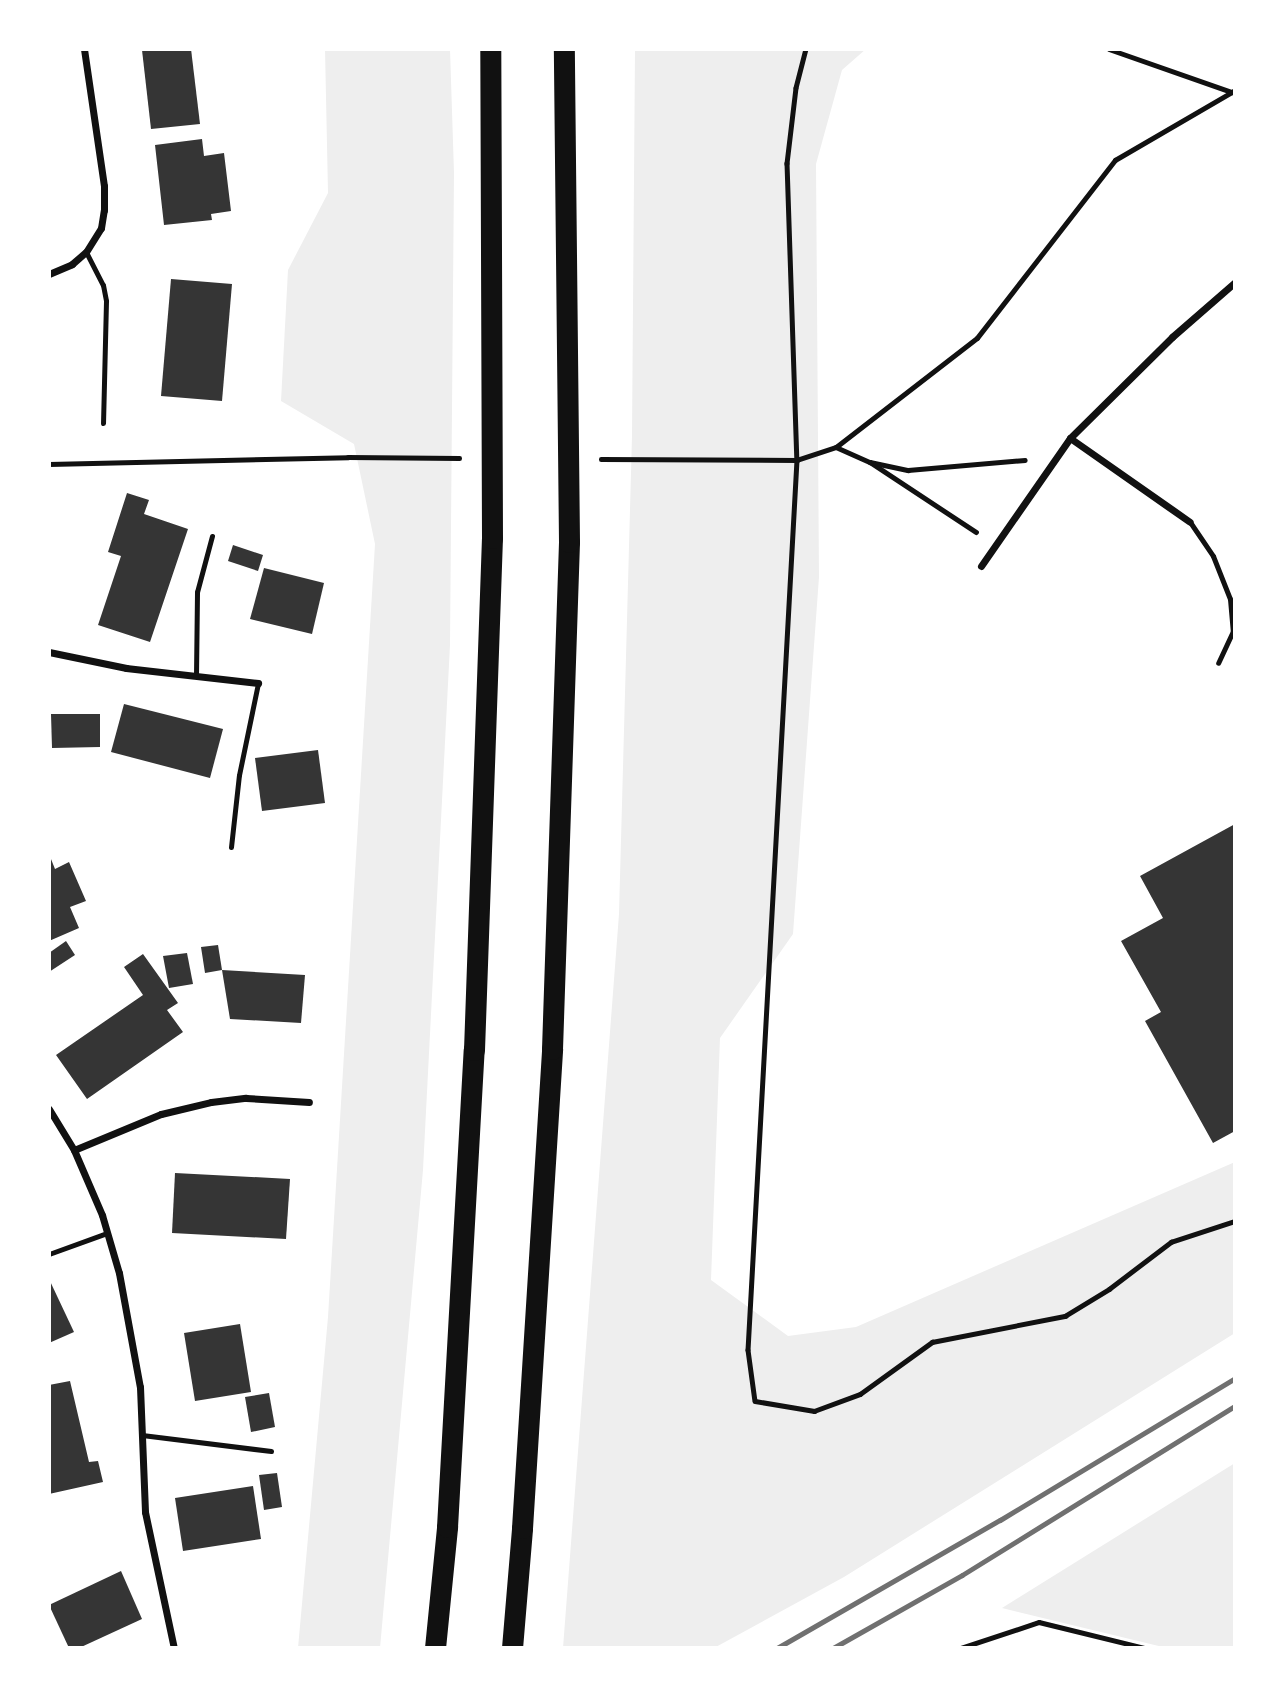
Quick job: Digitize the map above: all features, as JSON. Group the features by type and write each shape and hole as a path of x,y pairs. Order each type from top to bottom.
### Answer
{"highway":[{"path":"435,1648 447,1527 475,1022 492,538 490,49"},
{"path":"512,1648 552,1049 569,542 564,49"}],"street":[{"path":"49,274 72,264 86,252 101,228 104,198 84,49"},
{"path":"981,566 1070,438 1172,337 1235,282"},
{"path":"1070,438 1190,522"},
{"path":"49,652 126,668 258,683"},
{"path":"75,1150 161,1114 211,1102 246,1098 309,1102"},
{"path":"49,1109 75,1150 107,1233 119,1273 136,1364 145,1512 174,1648"}],"lane":[{"path":"86,252 103,285 106,301 103,423"},
{"path":"1190,522 1213,556 1230,599 1233,631 1218,663"},
{"path":"196,676 197,592 212,537"},
{"path":"231,846 239,775 258,683"},
{"path":"49,1254 107,1233"},
{"path":"142,1435 271,1451"}],"path":[{"path":"806,49 796,88 787,163 797,460 748,1350 755,1401 814,1410 860,1394 932,1342 1065,1316 1109,1289 1171,1242 1235,1222"},
{"path":"1109,49 1233,91"},
{"path":"594,459 797,460 836,447 977,338 1115,160 1233,91"},
{"path":"836,447 870,462 996,545"},
{"path":"870,462 908,470 1060,456"},
{"path":"49,464 348,457 472,458"},
{"path":"961,1648 1039,1622 1145,1648"}],"shaded area":[{"path":"325,49 450,49 454,173 450,645 423,1170 380,1648 298,1648 328,1317 375,544 354,444 281,401 288,270 328,193"},
{"path":"635,49 866,49 842,70 816,164 819,577 793,934 720,1038 711,1280 788,1336 856,1327 1235,1162 1235,1333 844,1577 714,1648 563,1648 619,914 632,436"},
{"path":"1235,1463 1235,1648 1167,1648 1002,1608"}],"building":[{"path":"191,49 200,124 151,129 142,50"},
{"path":"202,139 204,156 224,153 231,211 211,214 212,220 164,225 155,145"},
{"path":"171,279 232,284 222,401 161,396"},
{"path":"127,493 149,500 144,514 188,529 150,642 98,625 121,556 108,552"},
{"path":"233,545 263,555 258,571 228,561"},
{"path":"264,568 324,583 312,634 250,619"},
{"path":"124,704 223,729 210,778 111,752"},
{"path":"51,714 100,714 100,747 52,748"},
{"path":"318,750 325,803 262,811 255,758"},
{"path":"1235,824 1235,1131 1213,1143 1145,1021 1161,1012 1121,941 1163,918 1140,876"},
{"path":"49,854 55,869 69,862 86,901 70,907 79,928 49,941"},
{"path":"66,941 75,955 49,972 49,953"},
{"path":"218,945 222,970 205,973 201,947"},
{"path":"187,953 193,984 169,988 163,956"},
{"path":"143,954 178,1003 167,1010 183,1032 87,1099 56,1055 143,995 124,967"},
{"path":"222,970 305,975 301,1023 230,1019"},
{"path":"175,1173 290,1179 286,1239 172,1233"},
{"path":"49,1279 74,1332 49,1343"},
{"path":"240,1324 251,1392 195,1401 184,1333"},
{"path":"70,1381 89,1462 98,1461 103,1482 49,1494 49,1385"},
{"path":"269,1393 275,1427 251,1432 245,1397"},
{"path":"277,1473 282,1507 264,1510 259,1475"},
{"path":"253,1486 261,1539 183,1551 175,1498"},
{"path":"121,1571 142,1619 79,1648 69,1648 49,1605"}],"railway":[{"path":"777,1648 1000,1520 1235,1378"},
{"path":"833,1648 962,1575 1235,1406"}]}
